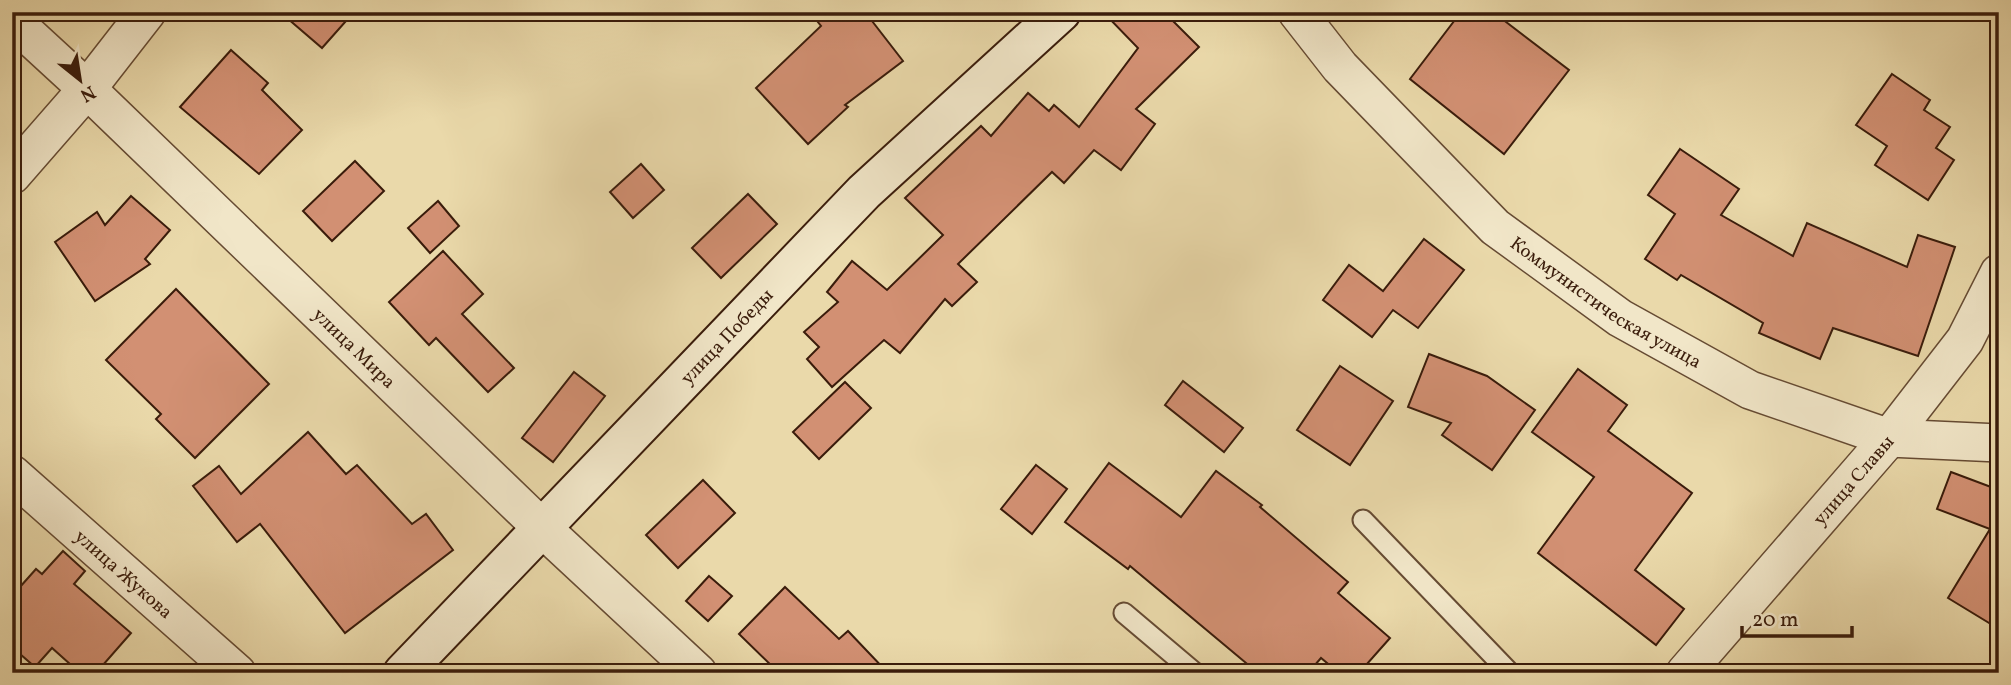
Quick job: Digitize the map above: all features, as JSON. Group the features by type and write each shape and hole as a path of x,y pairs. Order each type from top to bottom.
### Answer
{"street":[{"path":"12,175 87,89 147,12"},
{"name":"улица Победы","path":"403,673 864,192 1061,12"},
{"name":"Коммунистическая улица","path":"1297,12 1340,67 1495,227 1620,318 1750,390 1889,438 1999,443"},
{"name":"улица Мира","path":"12,20 541,527 698,673"},
{"name":"улица Славы","path":"1685,673 1889,438 1965,341 1999,273"},
{"name":"улица Жукова","path":"12,474 237,673"}],"lane":[{"path":"1363,520 1510,673"},
{"path":"1124,613 1195,673"}],"building":[{"path":"280,12 354,12 322,48"},
{"path":"810,12 865,12 903,61 845,105 848,107 808,144 756,88 821,26"},
{"path":"1103,12 1164,12 1199,47 1136,109 1155,124 1121,170 1094,150 1064,183 1052,172 958,264 977,282 952,306 945,299 900,353 884,340 832,387 807,359 819,347 804,332 838,302 827,292 852,261 887,290 943,235 905,198 981,126 991,136 1028,93 1049,111 1054,105 1079,127 1138,48"},
{"path":"1461,12 1493,12 1569,70 1504,154 1410,79"},
{"path":"231,50 268,83 262,90 302,130 259,174 180,107"},
{"path":"1892,74 1930,100 1924,110 1950,127 1936,148 1954,160 1928,200 1875,165 1887,146 1856,125"},
{"path":"1680,149 1739,189 1721,215 1793,256 1807,223 1907,267 1918,235 1955,247 1918,356 1833,328 1820,359 1759,333 1763,323 1681,275 1677,280 1645,259 1675,214 1648,195"},
{"path":"355,161 384,191 332,241 303,211"},
{"path":"641,164 664,190 633,218 610,192"},
{"path":"748,194 777,224 721,278 692,248"},
{"path":"131,196 170,230 145,259 150,264 95,301 55,242 97,212 105,225"},
{"path":"438,201 459,226 430,253 408,228"},
{"path":"1424,239 1464,270 1418,328 1393,310 1372,337 1323,300 1349,265 1383,291"},
{"path":"443,251 483,294 462,314 514,368 488,392 436,338 429,345 389,302"},
{"path":"176,289 269,384 195,458 156,419 161,414 106,360"},
{"path":"1429,354 1487,376 1535,410 1492,470 1442,435 1451,423 1408,407"},
{"path":"1340,366 1393,401 1350,465 1297,430"},
{"path":"1578,369 1627,405 1608,431 1692,493 1635,570 1684,609 1656,645 1538,553 1594,477 1532,432"},
{"path":"574,372 605,396 553,462 522,438"},
{"path":"1183,381 1243,428 1224,452 1165,405"},
{"path":"845,382 871,408 819,459 793,432"},
{"path":"308,432 346,474 357,465 412,524 426,514 453,550 345,633 260,524 237,542 193,486 219,466 241,494"},
{"path":"1109,463 1181,517 1216,471 1262,505 1260,507 1348,582 1338,593 1390,638 1359,673 1339,673 1321,658 1308,673 1258,673 1130,566 1128,569 1065,522"},
{"path":"1036,465 1067,489 1032,534 1001,509"},
{"path":"1951,472 1999,490 1999,629 1948,598 1990,529 1937,509"},
{"path":"703,480 735,513 678,568 646,535"},
{"path":"63,551 85,571 74,584 131,633 96,673 80,673 52,648 35,667 12,647 12,596 36,569 42,574"},
{"path":"709,576 732,596 708,621 686,601"},
{"path":"785,587 839,639 848,631 888,673 779,673 739,634"}]}
